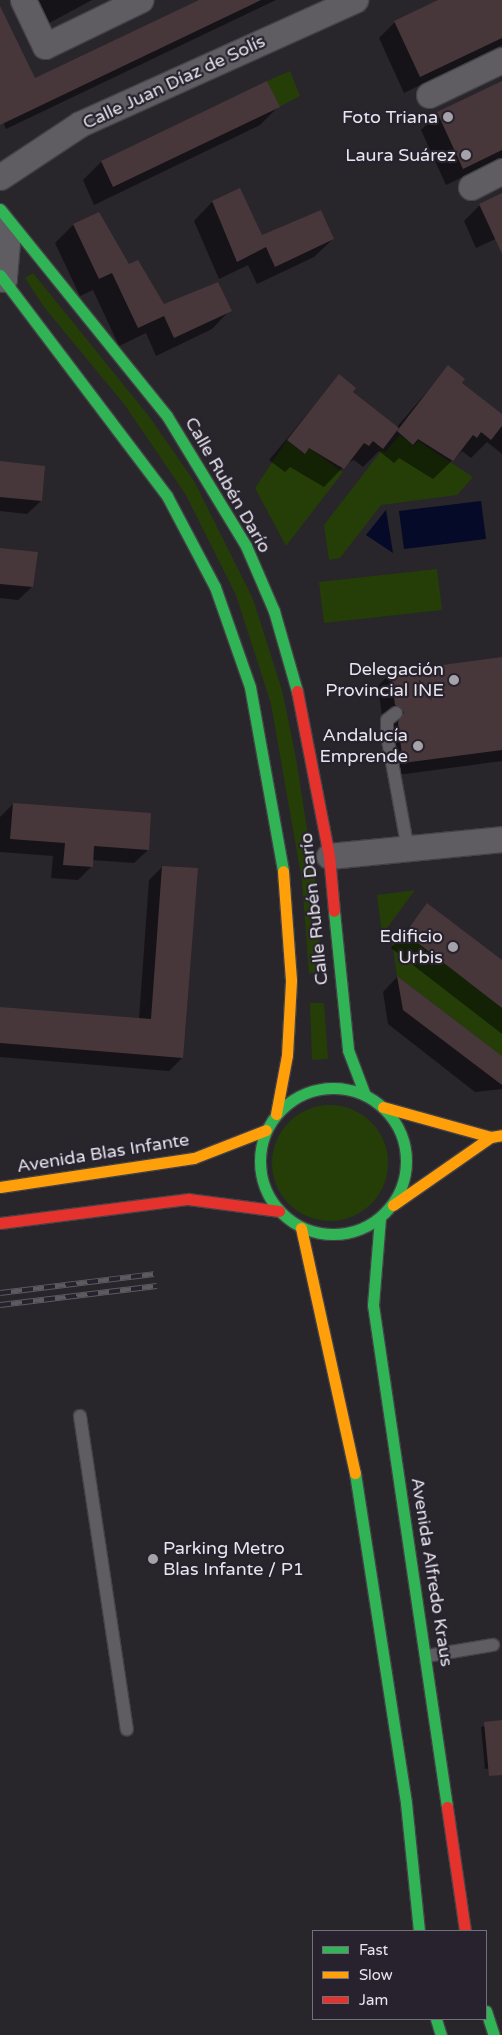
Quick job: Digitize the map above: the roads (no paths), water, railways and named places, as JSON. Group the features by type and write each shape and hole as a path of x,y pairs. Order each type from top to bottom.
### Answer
{"main road":[{"name":"Calle Rubén Darío","path":"0,208 167,416 246,546 274,611 297,692 329,856 341,1005 348,1050 366,1095"},
{"name":"Calle Rubén Darío","path":"1,277 167,496 215,587 250,687 282,860 292,996 276,1114"},
{"path":"393,1205 403,1186 406,1158 397,1124 383,1107 366,1095 342,1088 317,1089 294,1098 276,1114 266,1130 260,1172 279,1211 301,1228 342,1235 380,1218 393,1205 496,1136"},
{"path":"383,1107 496,1136"},
{"name":"Avenida Blas Infante","path":"0,1187 194,1158 266,1130"},
{"path":"0,1223 188,1199 279,1211"},
{"name":"Avenida Alfredo Kraus","path":"380,1218 373,1305 427,1656 465,1930"},
{"path":"301,1228 348,1425 406,1803 419,1930"},
{"path":"487,2014 494,2035"},
{"path":"436,2020 441,2035"}],"street":[{"path":"23,0 45,46 138,0"},
{"name":"Calle Juan Díaz de Solís","path":"0,177 80,124 355,0"},
{"path":"429,95 502,60"},
{"path":"471,187 502,171"},
{"path":"0,225 7,242 1,277"},
{"path":"329,856 502,839"}],"lane":[{"path":"396,713 387,720 387,735 408,849"},
{"path":"80,1416 127,1730"},
{"path":"427,1656 494,1645"}],"water":[{"path":"481,501 486,539 404,549 399,511"},
{"path":"386,510 393,553 366,535"}],"railway":[{"path":"0,1293 154,1274"},
{"path":"0,1305 157,1286"}],"place":[{"name":"Foto Triana","path":"448,117"},
{"name":"Laura Suárez","path":"466,155"},
{"name":"Delegación Provincial INE","path":"454,680"},
{"name":"Andalucía Emprende","path":"418,746"},
{"name":"Edificio Urbis","path":"453,947"},
{"name":"Parking Metro Blas Infante / P1","path":"153,1559"}]}
